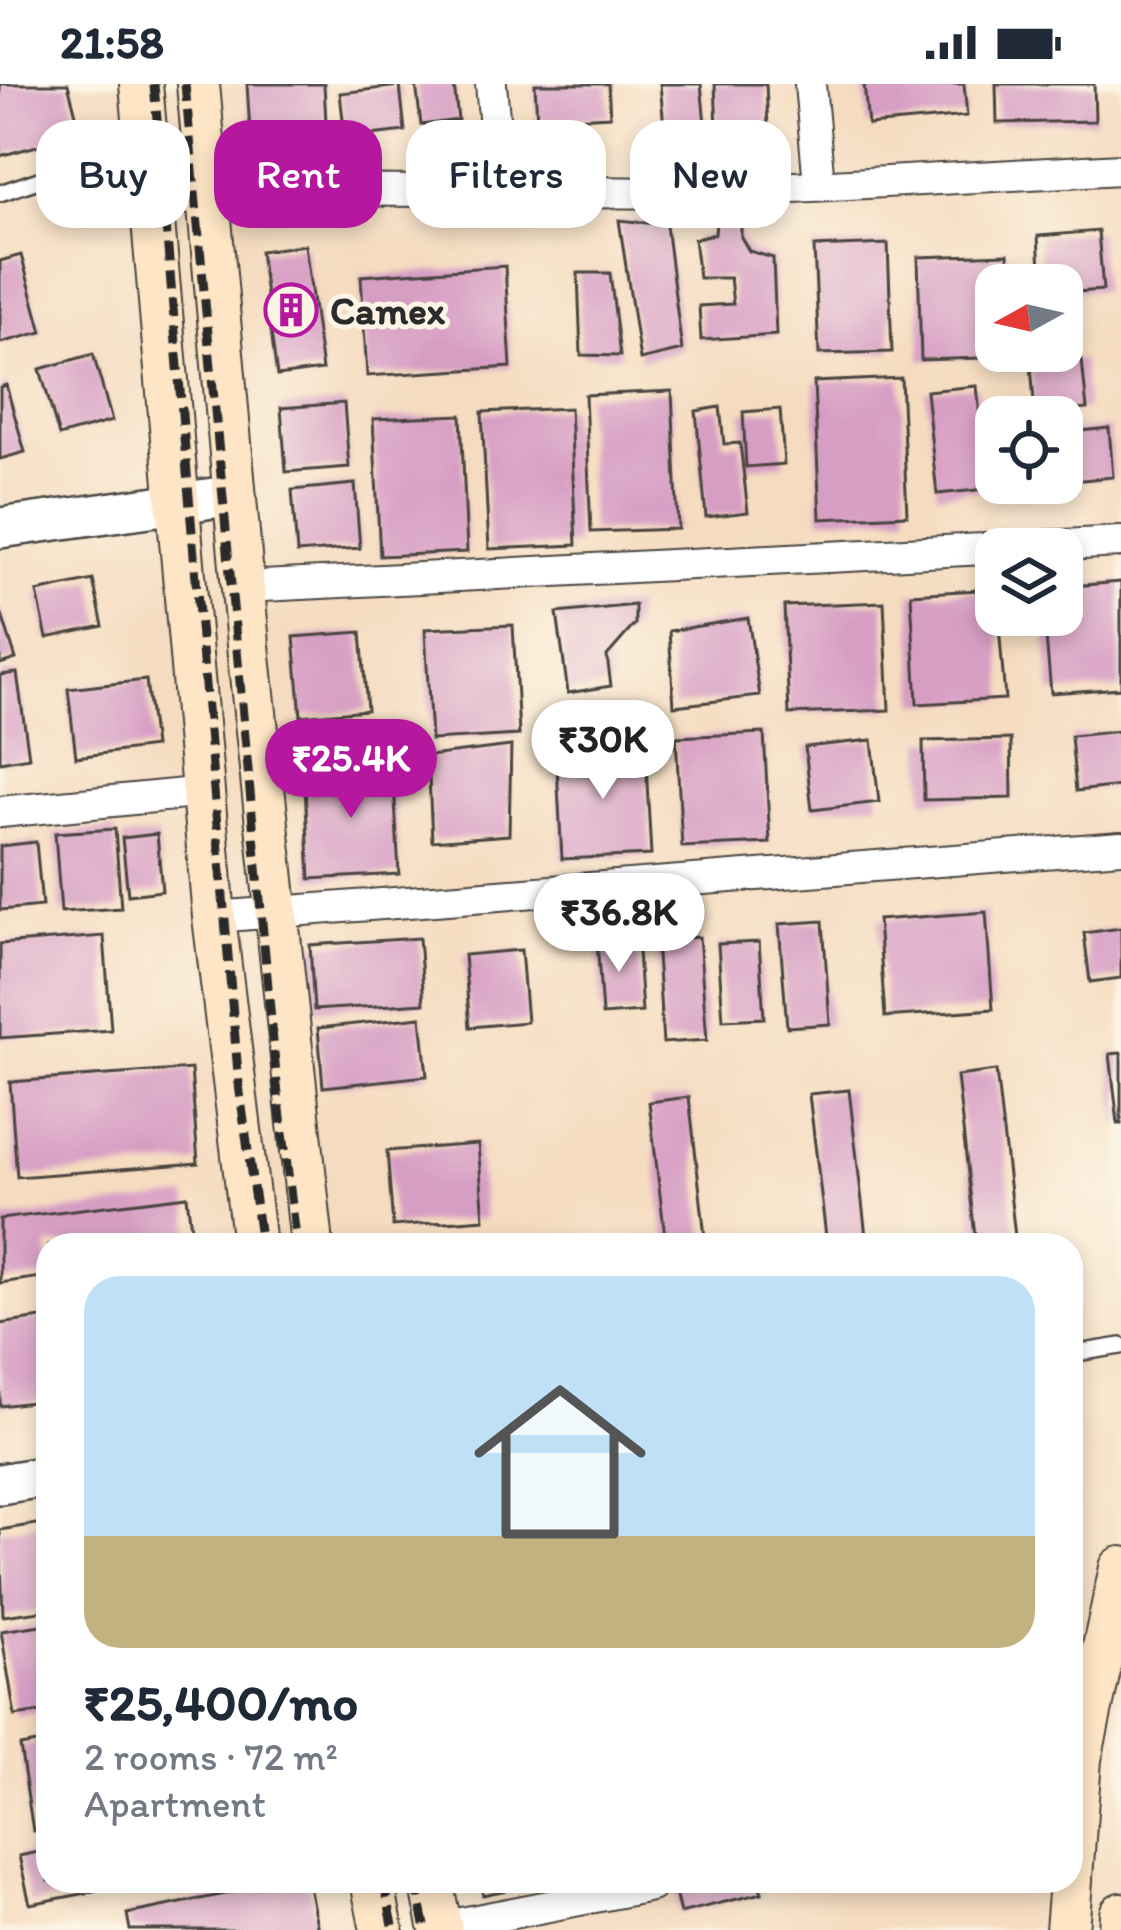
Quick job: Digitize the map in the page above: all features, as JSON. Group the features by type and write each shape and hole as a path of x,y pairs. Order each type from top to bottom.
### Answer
{"main road":[{"path":"141,84 144,120"},
{"path":"198,84 243,587 311,1233"},
{"path":"154,228 214,917 253,1233"},
{"path":"1083,1745 1121,1568"},
{"path":"374,1893 382,1930"},
{"path":"434,1893 441,1929"},
{"path":"1067,1930 1070,1893"},
{"path":"1120,1930 1121,1914"}],"street":[{"path":"491,84 494,120"},
{"path":"809,84 819,184"},
{"path":"606,193 1121,169"},
{"path":"190,198 300,190 406,192"},
{"path":"0,528 177,499 235,496"},
{"path":"243,587 1121,542"},
{"path":"0,812 205,792"},
{"path":"214,917 1121,847"},
{"path":"0,1484 36,1478"},
{"path":"441,1929 617,1893"}],"lane":[{"path":"0,193 36,181"},
{"path":"1083,1352 1121,1346"}],"building":[{"path":"0,84 68,84 77,120 36,120 36,146 0,156"},
{"path":"247,84 324,84 326,120 249,120"},
{"path":"416,84 454,84 458,120 420,120"},
{"path":"535,84 608,84 610,116 537,120"},
{"path":"660,84 701,84 705,120 663,120"},
{"path":"715,84 766,84 768,120 717,120"},
{"path":"864,84 964,84 967,116 868,125"},
{"path":"996,84 1094,84 1095,121 997,123"},
{"path":"400,86 405,131 382,134 382,120 343,120 340,93"},
{"path":"619,220 630,221 630,228 666,228 682,350 640,360"},
{"path":"716,228 741,228 749,251 773,258 776,335 701,340 699,306 733,304 730,278 699,278 694,239 715,234"},
{"path":"1098,231 1103,290 1083,291 1083,264 1040,264 1038,236"},
{"path":"888,244 892,352 819,354 814,247"},
{"name":"Camex","path":"305,245 322,370 277,376 260,251"},
{"path":"1008,254 1008,264 975,264 975,358 921,360 918,257"},
{"path":"21,255 42,332 0,343 0,261"},
{"path":"505,266 511,367 367,376 361,276"},
{"path":"578,273 610,273 620,356 581,355"},
{"path":"93,354 112,421 59,436 40,369"},
{"path":"1083,370 1087,409 1083,409 1083,396 1034,396 1032,372"},
{"path":"901,378 907,515 820,519 814,382"},
{"path":"6,385 25,452 0,459 0,387"},
{"path":"977,386 975,490 937,494 926,391"},
{"path":"672,391 678,529 591,532 585,395"},
{"path":"344,403 349,467 286,472 281,408"},
{"path":"720,407 724,444 740,443 748,512 706,517 696,411"},
{"path":"570,408 576,545 489,549 482,412"},
{"path":"780,409 784,464 746,467 743,412"},
{"path":"461,415 467,552 380,556 373,419"},
{"path":"1109,428 1113,477 1083,480 1083,431"},
{"path":"355,484 360,548 297,553 292,490"},
{"path":"93,580 103,626 47,638 37,592"},
{"path":"1121,582 1121,688 1051,693 1046,636 1083,636 1083,585"},
{"path":"975,590 975,636 1000,636 1005,699 917,704 911,594"},
{"path":"884,602 889,710 789,714 784,606"},
{"path":"635,605 635,624 607,656 611,686 568,693 557,613"},
{"path":"0,609 16,659 0,664"},
{"path":"748,618 760,696 674,706 669,631"},
{"path":"513,625 519,735 431,740 425,629"},
{"path":"361,632 367,710 301,716 294,637"},
{"path":"17,673 29,757 0,762 0,675"},
{"path":"146,680 154,747 76,757 68,689"},
{"path":"1121,731 1121,786 1076,791 1071,736"},
{"path":"764,733 770,843 682,847 676,737"},
{"path":"1011,739 1012,798 924,800 923,741"},
{"path":"872,740 879,802 812,810 805,747"},
{"path":"645,745 651,855 562,859 556,749"},
{"path":"511,746 509,835 432,841 428,756"},
{"path":"393,764 399,874 310,879 304,768"},
{"path":"115,829 121,908 61,912 55,833"},
{"path":"157,834 162,891 128,895 122,838"},
{"path":"36,842 42,906 0,910 0,846"},
{"path":"986,912 993,1009 885,1017 878,920"},
{"path":"823,921 830,1024 787,1027 779,924"},
{"path":"1121,928 1121,978 1090,982 1084,933"},
{"path":"104,936 111,1030 0,1038 0,944"},
{"path":"637,936 642,1012 602,1015 597,939"},
{"path":"699,937 707,1040 663,1043 656,940"},
{"path":"419,938 424,1003 314,1010 310,945"},
{"path":"759,942 764,1018 723,1020 718,944"},
{"path":"521,950 527,1022 470,1027 464,955"},
{"path":"421,1017 427,1076 323,1087 318,1028"},
{"path":"1121,1053 1121,1124 1118,1124 1110,1054"},
{"path":"191,1069 198,1163 17,1177 10,1082"},
{"path":"996,1071 1015,1233 975,1233 957,1076"},
{"path":"849,1090 866,1233 826,1233 809,1094"},
{"path":"689,1097 705,1233 665,1233 649,1102"},
{"path":"478,1144 484,1219 393,1226 387,1151"},
{"path":"187,1196 192,1233 36,1233 36,1278 0,1283 0,1219"},
{"path":"36,1319 36,1402 0,1406 0,1324"},
{"path":"36,1524 36,1612 3,1616 0,1530"},
{"path":"36,1626 36,1713 15,1716 1,1631"},
{"path":"36,1743 33,1831 20,1746"},
{"path":"36,1852 36,1893 87,1893 30,1904 19,1856"},
{"path":"230,1893 310,1893 318,1930 130,1930 127,1914"},
{"path":"675,1893 762,1893 680,1913"}],"railway":[{"path":"154,84 239,1085 259,1233"},
{"path":"185,84 277,1085 296,1233"},
{"path":"386,1893 394,1930"},
{"path":"418,1893 426,1930"}],"place":[{"name":"Camex","path":"291,310"}]}
